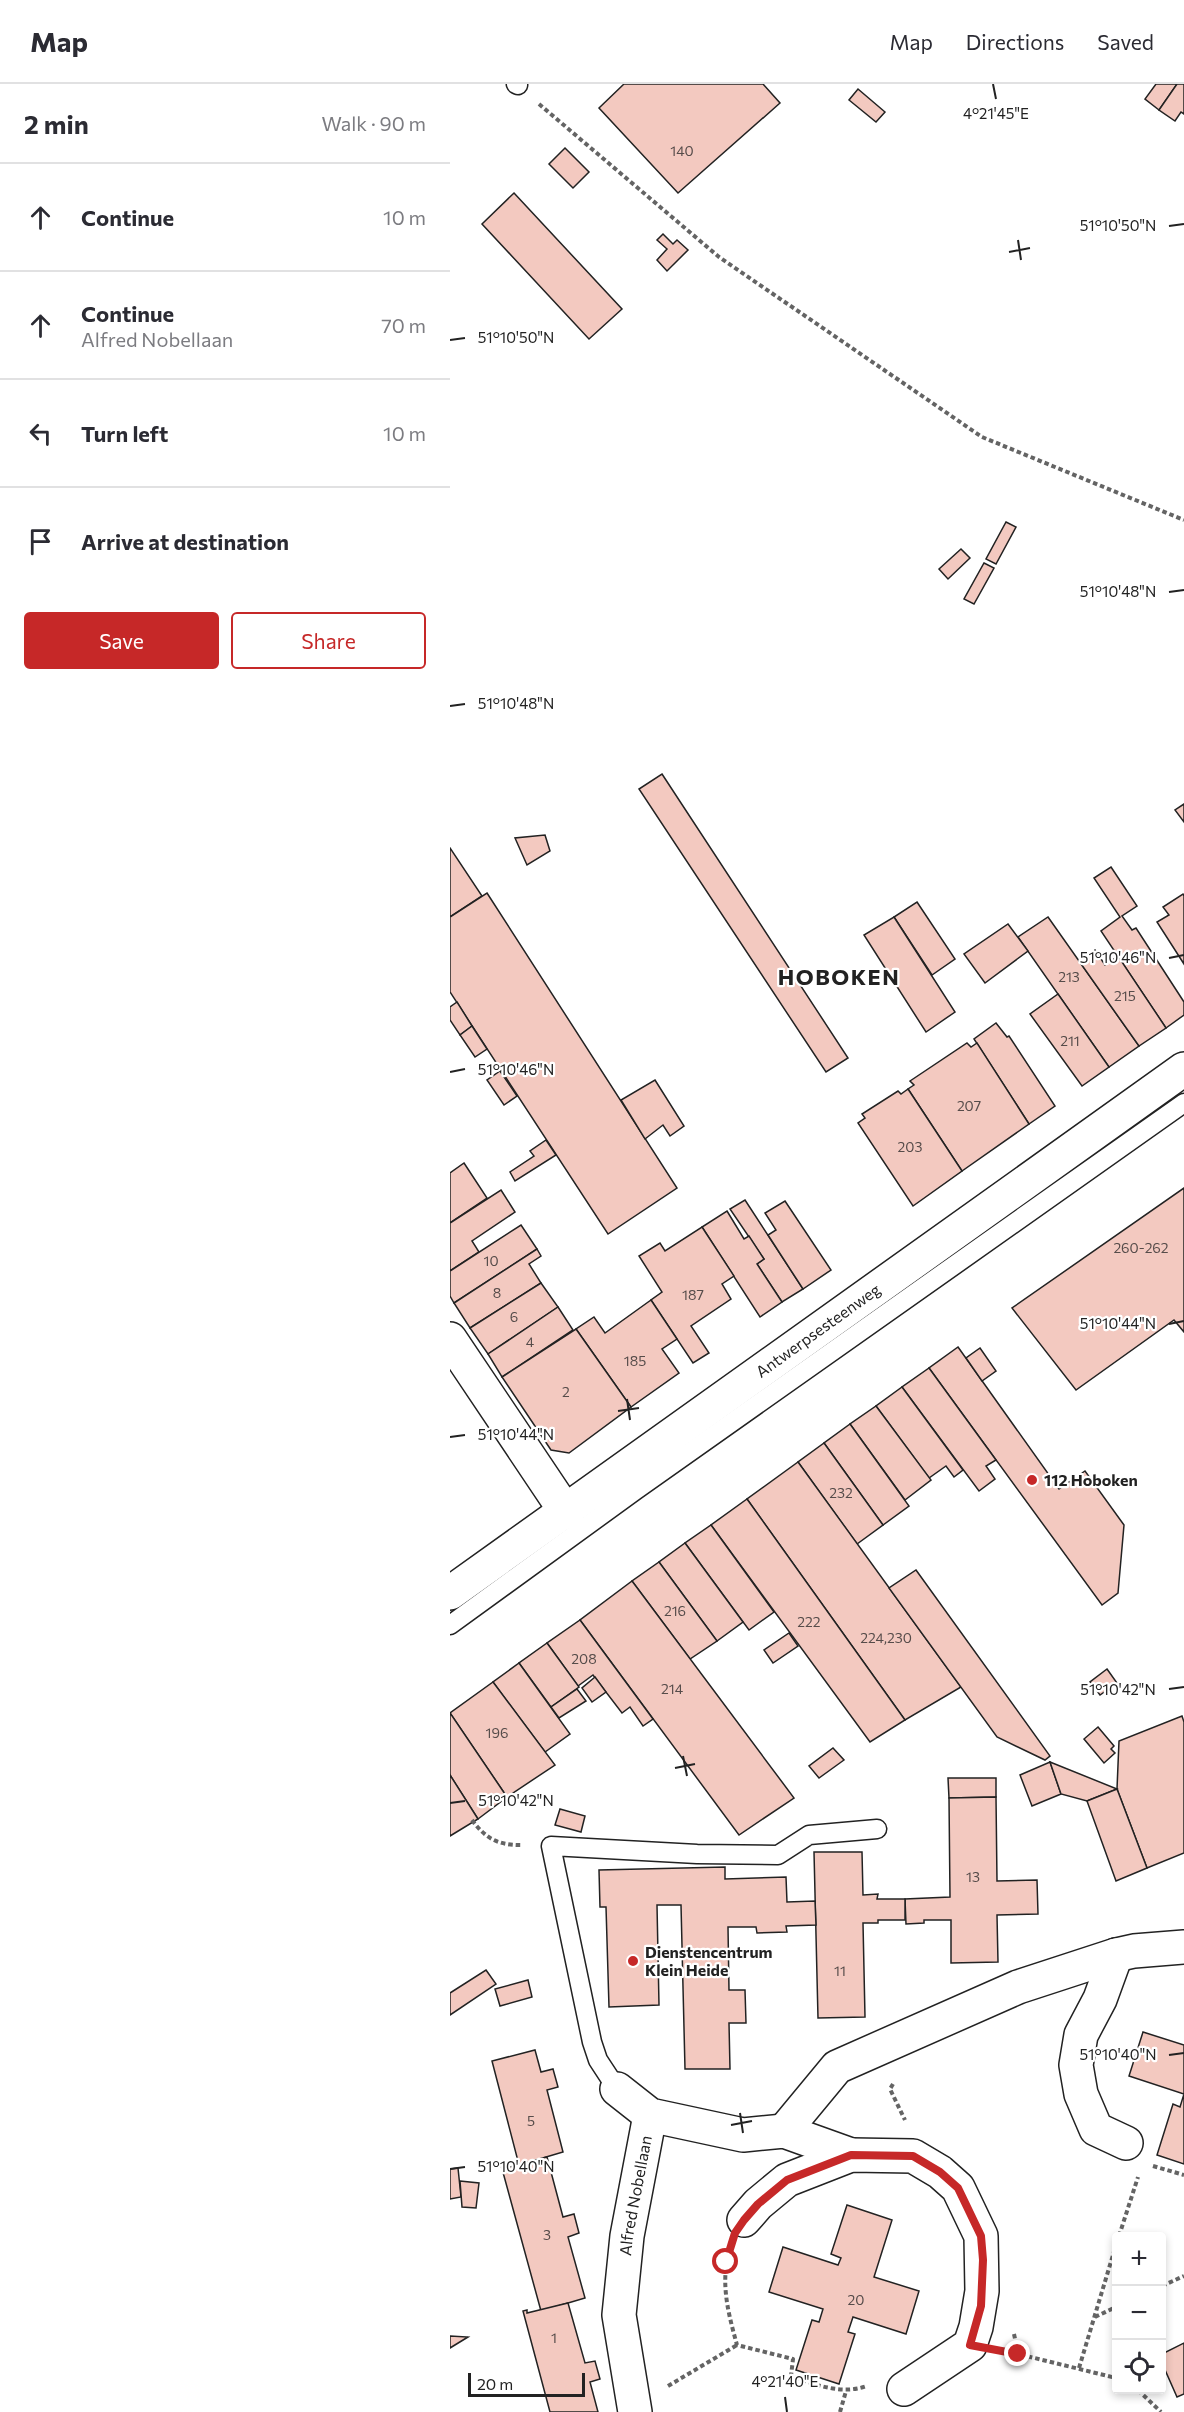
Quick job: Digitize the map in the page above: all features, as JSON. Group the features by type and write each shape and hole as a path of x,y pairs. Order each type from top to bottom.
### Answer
{"street":[{"name":"Antwerpsesteenweg","path":"450,1593 1184,1069"},
{"path":"450,1339 566,1512"},
{"path":"784,2131 837,2067 1018,1987 1116,1955 1134,1951 1184,1947"},
{"path":"1116,1955 1108,1980 1081,2035 1076,2065 1081,2094 1096,2129 1126,2143"},
{"path":"617,2089 650,2115"},
{"name":"Alfred Nobellaan","path":"634,2409 619,2315 627,2236 650,2115 743,2135 784,2131 851,2155 913,2156 940,2172 958,2188 981,2236 983,2260 981,2306 970,2345"},
{"name":"Alfred Nobellaan","path":"744,2220 758,2204 787,2180 851,2155"},
{"path":"904,2389 970,2345"}],"lane":[{"path":"450,1625 636,1490 1184,1103"},
{"path":"617,2089 598,2060 592,2042 551,1846 697,1854 778,1855 809,1835 877,1829"}],"path":[{"path":"517,85 719,257 982,437 1184,520"},
{"path":"472,1820 494,1843 551,1846"},
{"path":"1120,2232 1139,2172"},
{"path":"737,2345 725,2289 726,2262 735,2233 744,2220"},
{"path":"1079,2368 1112,2258"},
{"path":"1166,2284 1184,2276"},
{"path":"1094,2317 1112,2309"},
{"path":"634,2409 737,2345 793,2359 791,2376 846,2391 840,2412"},
{"path":"970,2345 1112,2377"},
{"path":"1142,2394 1161,2412"}],"building":[{"path":"624,84 763,84 780,103 678,193 599,108"},
{"path":"1156,84 1177,84 1159,110 1145,99"},
{"path":"1177,84 1184,84 1184,114 1181,112 1175,121 1159,110"},
{"path":"858,89 885,112 876,122 849,100"},
{"path":"565,148 589,172 573,188 549,164"},
{"path":"514,193 622,309 589,339 482,224"},
{"path":"663,234 673,244 677,240 688,250 667,271 657,260 667,249 657,240"},
{"path":"1006,522 1016,527 996,564 986,559"},
{"path":"961,549 970,558 948,579 939,569"},
{"path":"984,563 994,568 974,604 964,599"},
{"path":"662,774 848,1058 826,1072 639,789"},
{"path":"1184,804 1184,822 1175,810"},
{"path":"545,835 550,851 527,865 515,838"},
{"path":"450,848 482,896 450,917"},
{"path":"1111,867 1137,906 1122,916 1132,930 1136,928 1184,1002 1184,1015 1166,1028 1101,931 1120,917 1094,878"},
{"path":"487,893 677,1188 608,1234 450,992 450,917"},
{"path":"1183,894 1184,964 1157,922 1169,915 1163,907"},
{"path":"917,902 955,959 932,975 894,917"},
{"path":"894,917 955,1012 926,1032 864,935"},
{"path":"1048,917 1139,1046 1109,1067 1018,937"},
{"path":"1008,924 1028,951 985,983 964,954"},
{"path":"1095,950 1105,965 1118,956 1166,1028 1139,1046 1079,961"},
{"path":"1058,994 1109,1067 1082,1086 1030,1014"},
{"path":"457,1002 472,1026 460,1035 450,1020 450,1007"},
{"path":"996,1023 1007,1037 1009,1036 1055,1106 1029,1124 974,1039"},
{"path":"472,1026 487,1049 475,1057 460,1035"},
{"path":"967,1043 971,1047 977,1043 1029,1124 962,1171 908,1089 914,1085 910,1081"},
{"path":"500,1071 517,1096 504,1105 487,1080"},
{"path":"655,1080 684,1126 670,1136 663,1125 645,1139 621,1100"},
{"path":"908,1089 962,1171 913,1206 858,1123 865,1118 862,1114 898,1091 901,1094"},
{"path":"546,1140 556,1155 515,1181 510,1172 534,1156 530,1151"},
{"path":"464,1163 487,1198 450,1223 450,1173"},
{"path":"1184,1188 1184,1332 1174,1320 1076,1390 1012,1308"},
{"path":"501,1190 515,1212 472,1241 479,1252 450,1271 450,1223"},
{"path":"745,1200 803,1289 782,1302 757,1264 764,1259 730,1209"},
{"path":"785,1201 831,1270 803,1289 768,1235 776,1230 765,1213"},
{"path":"727,1211 744,1239 749,1236 764,1259 757,1264 782,1302 760,1317 702,1227"},
{"path":"521,1225 537,1249 454,1303 450,1296 450,1271"},
{"path":"702,1227 734,1276 722,1284 731,1299 691,1326 709,1353 693,1363 651,1300 662,1292 639,1256 660,1243 665,1251"},
{"path":"537,1249 541,1256 529,1264 541,1283 470,1328 454,1303"},
{"path":"541,1283 558,1307 488,1354 470,1328"},
{"path":"651,1300 677,1339 662,1349 679,1373 631,1407 576,1329 594,1317 605,1333"},
{"path":"558,1307 573,1330 502,1377 488,1354"},
{"path":"576,1329 631,1407 569,1453 551,1450 502,1377"},
{"name":"112 Hoboken","path":"958,1347 1059,1489 1085,1471 1124,1525 1118,1593 1102,1605 929,1368"},
{"path":"980,1348 996,1371 982,1381 966,1358"},
{"path":"929,1368 996,1460 986,1466 995,1479 979,1491 902,1387"},
{"path":"902,1387 963,1470 954,1477 946,1466 929,1478 876,1406"},
{"path":"876,1406 931,1480 905,1500 850,1424"},
{"path":"850,1424 909,1506 883,1525 824,1443"},
{"path":"824,1443 883,1525 857,1544 798,1462"},
{"path":"798,1462 961,1687 905,1720 747,1499"},
{"path":"747,1499 905,1720 870,1742 711,1525"},
{"path":"711,1525 774,1612 749,1630 685,1543"},
{"path":"685,1543 743,1622 717,1641 659,1562"},
{"path":"659,1562 717,1641 690,1659 632,1581"},
{"path":"916,1570 1050,1756 1045,1760 997,1737 889,1588"},
{"path":"632,1581 794,1798 739,1835 580,1620"},
{"path":"580,1620 653,1719 643,1726 630,1707 622,1713 593,1675 578,1686 547,1643"},
{"path":"789,1633 798,1646 773,1663 764,1650"},
{"path":"547,1643 579,1687 551,1707 519,1663"},
{"path":"519,1663 570,1734 545,1752 493,1682"},
{"path":"1107,1669 1117,1683 1100,1695 1090,1682"},
{"path":"595,1677 606,1692 592,1702 582,1688"},
{"path":"493,1682 555,1765 507,1797 450,1713"},
{"path":"577,1689 586,1701 559,1718 551,1707"},
{"path":"450,1713 507,1797 478,1819 450,1775"},
{"path":"1182,1716 1184,1722 1184,1853 1147,1868 1117,1789 1119,1741"},
{"path":"1098,1727 1114,1746 1111,1749 1115,1753 1104,1763 1084,1739"},
{"path":"833,1748 844,1760 819,1778 809,1766"},
{"path":"1050,1762 1061,1794 1032,1806 1020,1775"},
{"path":"1050,1762 1117,1789 1087,1801 1061,1794"},
{"path":"450,1775 478,1819 450,1836"},
{"path":"948,1778 996,1778 996,1797 949,1798"},
{"path":"1117,1789 1147,1868 1116,1881 1087,1801"},
{"path":"996,1797 997,1881 1037,1880 1038,1914 997,1915 998,1962 951,1963 951,1920 924,1920 924,1923 906,1924 905,1899 950,1897 949,1798"},
{"path":"560,1809 585,1816 581,1832 555,1825"},
{"path":"814,1852 862,1852 863,1895 878,1894 877,1899 905,1899 905,1920 878,1920 878,1923 863,1923 865,2017 818,2018"},
{"name":"Dienstencentrum Klein Heide","path":"725,1867 725,1879 786,1877 787,1902 815,1901 816,1925 786,1926 787,1932 757,1933 756,1927 728,1927 729,1990 745,1990 746,2023 729,2023 730,2069 685,2069 681,1905 657,1905 659,2005 609,2007 606,1907 600,1907 599,1870"},
{"path":"486,1970 496,1984 450,2015 450,1993"},
{"path":"528,1980 532,1997 500,2006 495,1989"},
{"path":"1143,2032 1184,2045 1184,2094 1129,2076"},
{"path":"535,2050 541,2072 553,2069 558,2087 547,2090 563,2152 519,2165 492,2061"},
{"path":"1184,2094 1184,2164 1157,2155 1173,2104 1180,2107"},
{"path":"547,2157 563,2217 574,2214 579,2233 568,2237 585,2298 541,2311 501,2165 505,2164 506,2168"},
{"path":"458,2168 461,2197 450,2199 450,2169"},
{"path":"460,2181 479,2183 476,2208 462,2207"},
{"path":"847,2205 892,2220 874,2277 919,2291 906,2334 853,2317 848,2332 855,2334 839,2384 796,2370 812,2320 819,2322 823,2309 769,2292 783,2247 838,2265 841,2258 831,2254"},
{"path":"568,2303 585,2363 595,2361 600,2379 590,2382 598,2412 550,2412 523,2311 527,2310 527,2313"},
{"path":"450,2336 468,2337 450,2348"},
{"path":"1184,2343 1184,2394 1177,2397 1166,2372 1166,2352"}],"place":[{"name":"112 Hoboken","path":"1032,1480"},
{"name":"Dienstencentrum Klein Heide","path":"633,1961"}],"district":[{"name":"HOBOKEN","path":"839,977"}],"route":[{"path":"726,2262 735,2233 744,2220 758,2204 787,2180 851,2155 913,2156 940,2172 958,2188 981,2236 983,2260 981,2306 970,2345 1018,2354"}]}
